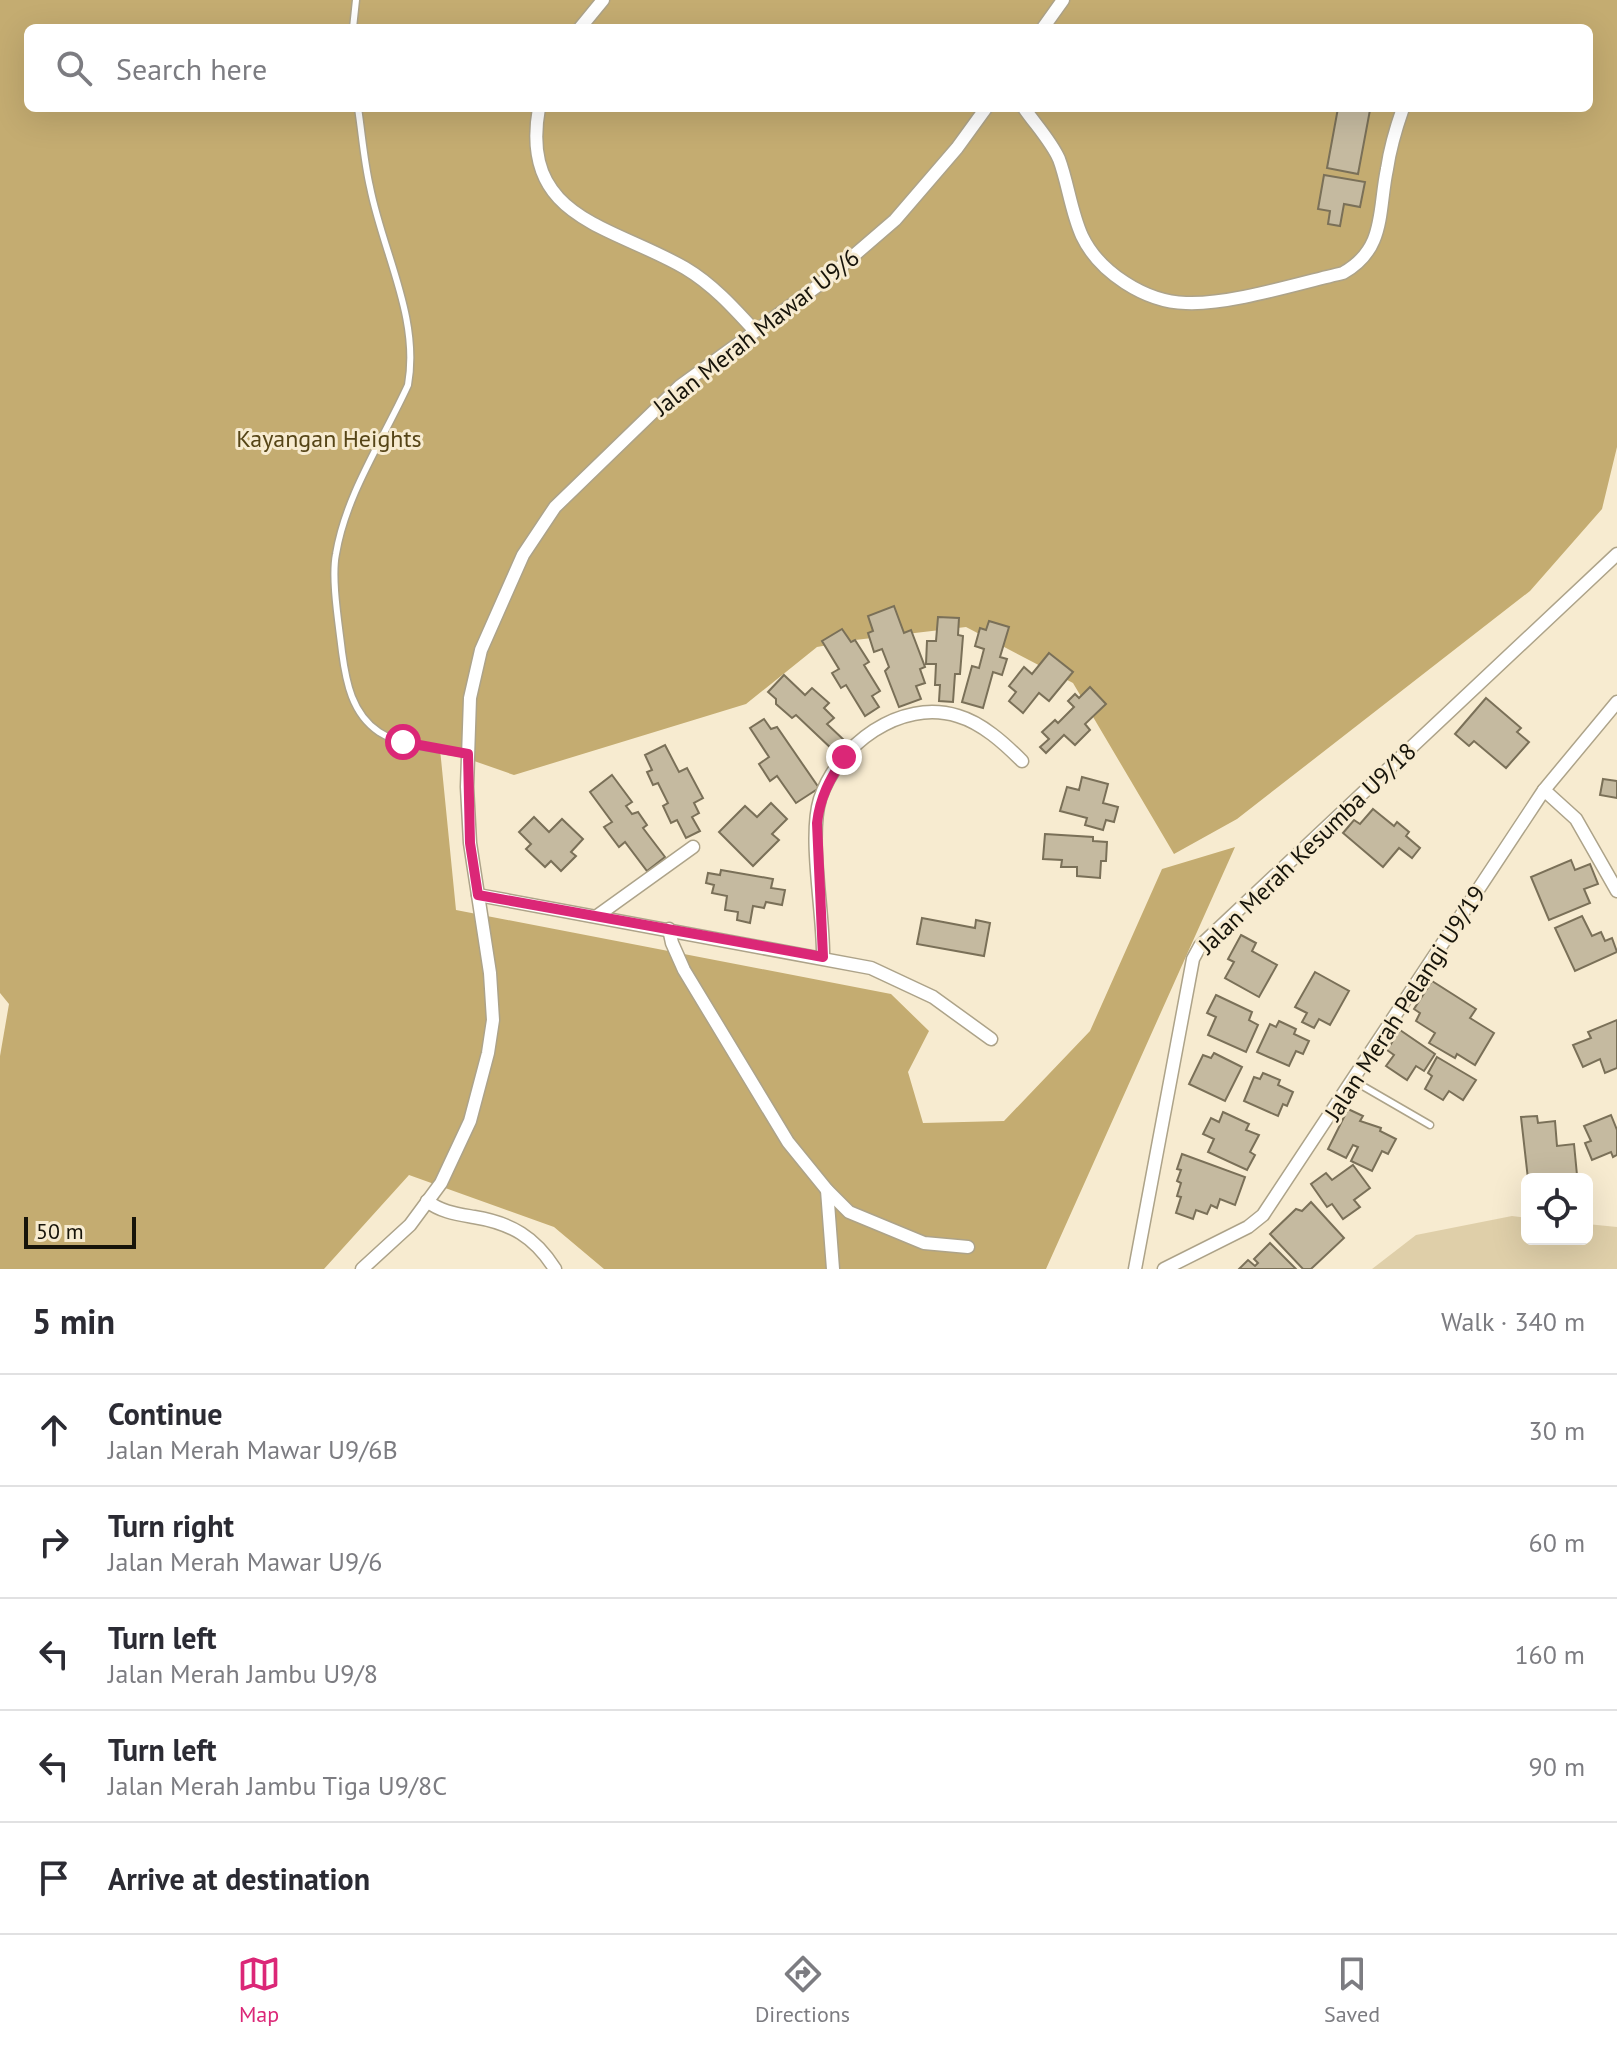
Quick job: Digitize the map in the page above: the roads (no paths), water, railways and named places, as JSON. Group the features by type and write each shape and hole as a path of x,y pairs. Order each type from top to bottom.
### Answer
{"street":[{"path":"583,24 603,0"},
{"path":"1046,24 1063,0"},
{"path":"539,112 538,160 547,186 558,200 599,226 686,268 705,281 754,330"},
{"name":"Jalan Merah Mawar U9/6","path":"362,1269 410,1225 441,1183 470,1121 488,1053 493,1020 490,973 470,843 470,698 481,650 523,555 555,507 680,386 823,282 895,220 957,148 983,112"},
{"path":"1027,112 1058,156 1082,235 1101,264 1129,285 1155,296 1185,303 1230,298 1343,273 1358,265 1366,257 1375,238 1384,199 1386,172 1402,112"},
{"name":"Jalan Merah Kesumba U9/18","path":"1135,1269 1193,959 1200,946 1617,554"},
{"name":"Jalan Merah Pelangi U9/19","path":"1164,1269 1248,1227 1263,1215 1544,790 1617,702"},
{"path":"823,957 817,846 820,801 844,757 866,736 906,715 938,711 960,716 989,732 1022,761"},
{"path":"1544,790 1576,819 1617,891"},
{"path":"597,916 693,847"},
{"path":"478,895 871,968 933,997 991,1039"},
{"path":"669,929 684,970 780,1128 827,1190 849,1212 877,1225 924,1243 968,1247"},
{"path":"827,1190 833,1269"},
{"path":"427,1201 435,1208 505,1223 519,1230 542,1251 555,1269"}],"lane":[{"path":"353,24 356,0"},
{"path":"359,112 370,188 409,331 411,367 408,385 357,489 335,556 346,681 356,707 370,725 382,734 403,742 468,754"},
{"path":"1354,1081 1430,1125"}],"park label":[{"name":"Kayangan Heights","path":"329,438"}]}
